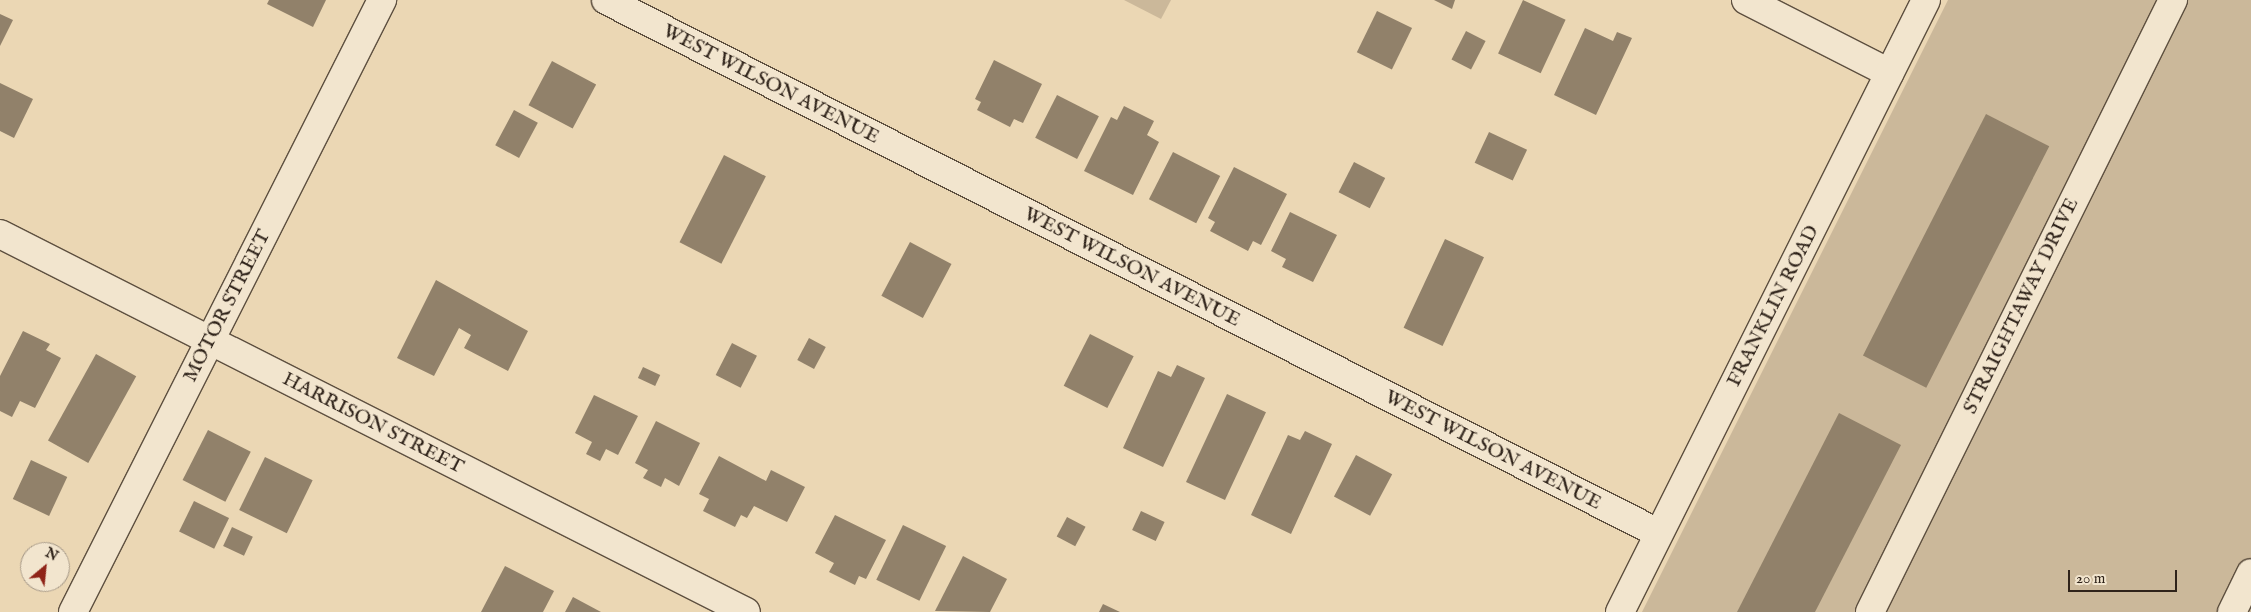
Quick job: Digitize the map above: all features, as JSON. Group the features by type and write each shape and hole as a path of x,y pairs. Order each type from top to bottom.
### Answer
{"street":[{"name":"MOTOR STREET","path":"73,612 382,0"},
{"name":"WEST WILSON AVENUE","path":"606,0 1658,533"},
{"path":"1746,0 1890,73"},
{"name":"FRANKLIN ROAD","path":"1620,612 1926,0"},
{"name":"STRAIGHTAWAY DRIVE","path":"1870,612 2173,0"},
{"name":"HARRISON STREET","path":"0,234 746,612"},
{"path":"2232,612 2251,573"}],"shaded area":[{"path":"1124,0 1171,0 1161,19"},
{"path":"1948,0 2251,0 2251,612 1642,612"}],"building":[{"path":"269,0 326,0 313,27 267,4"},
{"path":"1434,0 1455,0 1452,9"},
{"path":"1523,0 1566,20 1541,73 1498,53"},
{"path":"1377,11 1412,28 1392,69 1357,52"},
{"path":"0,14 13,20 0,46"},
{"path":"1585,28 1613,41 1617,32 1632,38 1596,115 1554,95"},
{"path":"1466,31 1486,41 1471,69 1451,60"},
{"path":"994,60 1042,84 1023,123 1014,119 1010,127 977,110 981,102 975,99"},
{"path":"552,61 596,84 573,129 529,105"},
{"path":"0,83 33,99 14,138 0,131"},
{"path":"1057,95 1099,116 1077,159 1035,138"},
{"path":"1124,106 1154,121 1147,135 1159,142 1133,195 1084,171 1111,117 1117,120"},
{"path":"514,110 538,123 519,158 495,145"},
{"path":"1986,114 2049,146 1926,388 1863,355"},
{"path":"1489,132 1527,150 1513,181 1475,163"},
{"path":"1173,152 1220,176 1196,223 1149,199"},
{"path":"724,155 766,176 721,264 680,242"},
{"path":"1354,162 1385,178 1370,208 1339,192"},
{"path":"1234,167 1287,194 1261,245 1253,241 1248,251 1210,231 1215,222 1208,218"},
{"path":"1290,212 1337,235 1313,282 1282,267 1286,259 1271,251"},
{"path":"1445,239 1484,257 1443,346 1404,328"},
{"path":"910,242 951,264 923,318 881,296"},
{"path":"436,280 528,331 508,371 464,348 471,335 459,328 434,376 397,358"},
{"path":"23,331 50,344 46,350 61,358 35,408 20,401 12,417 0,411 0,376"},
{"path":"1090,334 1134,356 1107,408 1064,386"},
{"path":"809,338 826,347 814,369 797,360"},
{"path":"732,343 757,356 741,388 716,375"},
{"path":"96,354 136,376 88,463 48,441"},
{"path":"1177,365 1205,378 1163,467 1123,448 1158,371 1171,377"},
{"path":"643,367 660,375 655,386 638,378"},
{"path":"1227,394 1266,412 1225,500 1186,482"},
{"path":"594,395 638,416 618,455 606,449 600,461 586,454 592,442 575,433"},
{"path":"1839,413 1901,445 1815,612 1737,612"},
{"path":"656,421 700,443 679,486 665,478 661,487 643,478 648,470 635,463"},
{"path":"208,430 251,452 225,502 183,480"},
{"path":"1305,431 1332,444 1291,534 1251,515 1288,435 1300,440"},
{"path":"1356,455 1392,474 1370,516 1334,496"},
{"path":"719,456 766,481 771,470 805,487 787,522 754,506 747,518 741,515 735,527 703,511 709,499 699,494"},
{"path":"265,457 313,480 287,533 239,510"},
{"path":"31,460 67,477 49,516 13,499"},
{"path":"194,501 229,518 214,549 179,532"},
{"path":"1141,511 1165,522 1156,541 1132,530"},
{"path":"835,515 886,540 866,579 859,576 855,585 829,572 834,563 815,553"},
{"path":"1067,517 1086,527 1075,546 1057,536"},
{"path":"903,525 946,546 919,601 876,580"},
{"path":"232,527 253,537 244,556 223,546"},
{"path":"963,556 1007,579 990,612 935,611"},
{"path":"505,566 554,591 543,612 481,612"},
{"path":"573,597 601,612 565,612"},
{"path":"1103,604 1120,612 1099,612"}]}
